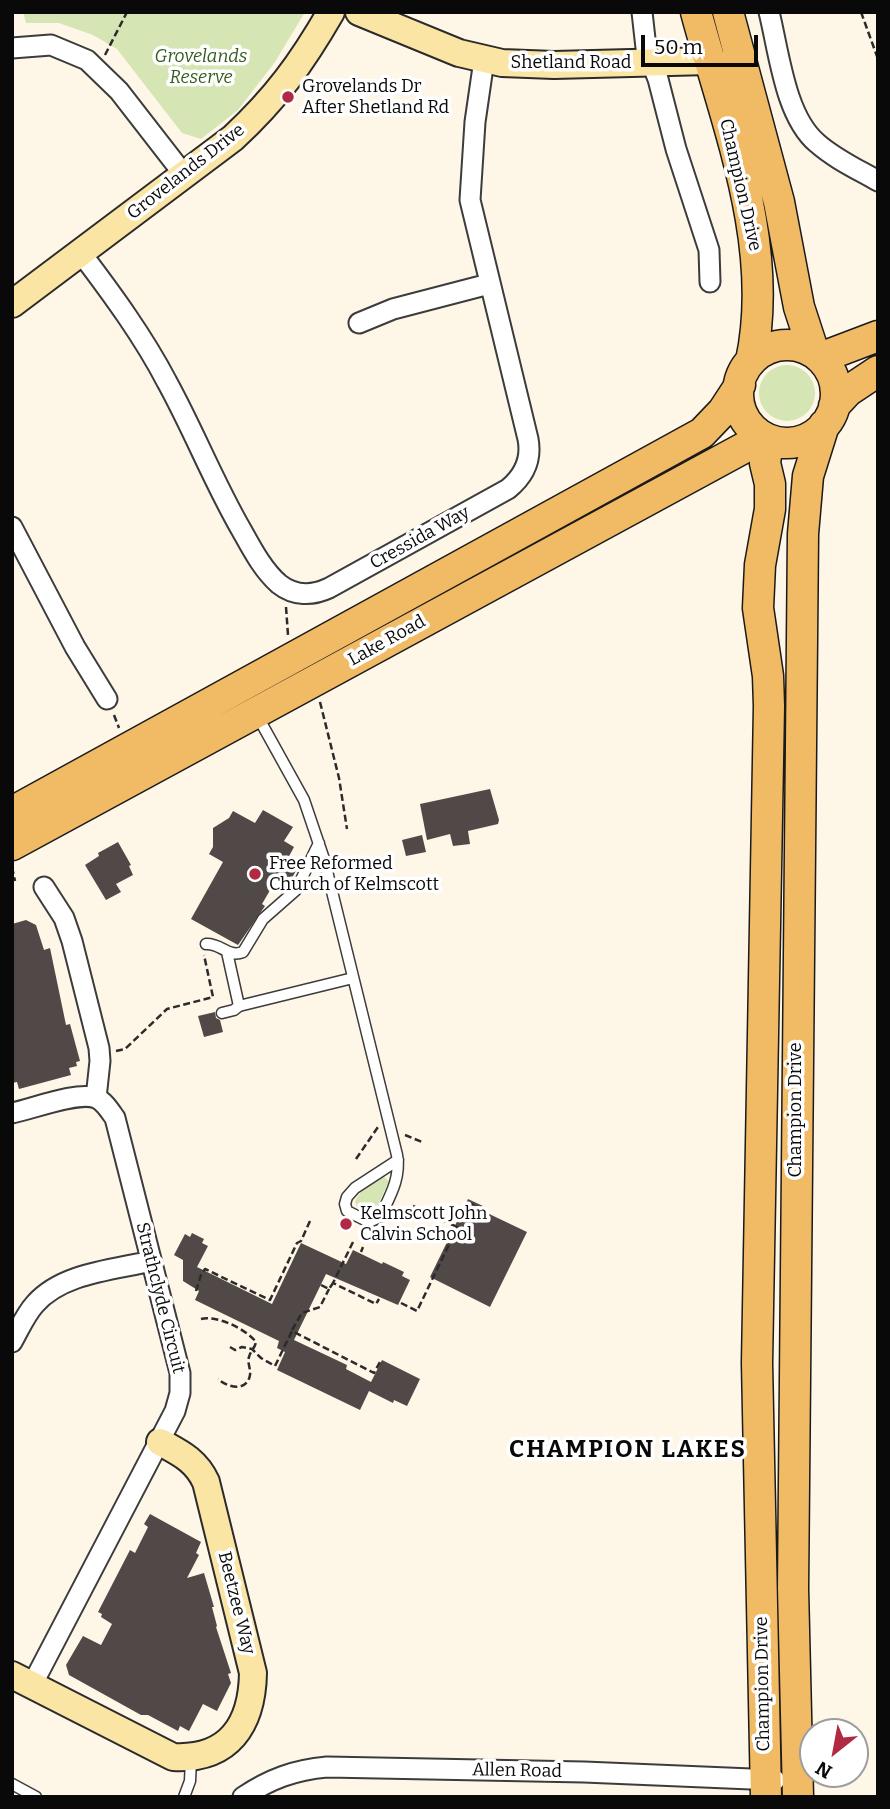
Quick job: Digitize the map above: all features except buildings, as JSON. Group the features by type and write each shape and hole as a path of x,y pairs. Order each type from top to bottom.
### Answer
{"main road":[{"name":"Champion Drive","path":"696,12 737,161 756,247 759,301 756,337 745,373"},
{"name":"Champion Drive","path":"730,20 779,202 799,307 817,355"},
{"path":"817,355 878,336"},
{"path":"829,416 836,391 833,377 817,355 800,346 782,345 765,350 745,373 741,413 750,428 765,439 782,443 798,441 829,416 848,391 878,371"},
{"name":"Lake Road","path":"12,812 702,433 723,411 745,373"},
{"name":"Champion Drive","path":"798,1789 793,1470 803,534 808,476 829,416"},
{"name":"Champion Drive","path":"765,439 770,509 760,565 758,608 768,676 769,706 757,1363 766,1788"},
{"name":"Lake Road","path":"12,845 765,439"},
{"path":"241,685 255,712"}],"street":[{"name":"Grovelands Drive","path":"12,304 185,176 267,107 296,69 331,12"},
{"name":"Shetland Road","path":"359,12 450,50 484,60 520,65 709,61"},
{"path":"642,12 646,48 709,250 710,282"},
{"path":"769,12 792,105 803,127 833,156 878,181"},
{"path":"730,20 722,50 709,61 729,69 750,96"},
{"path":"12,48 51,45 87,60 118,91 185,176"},
{"name":"Cressida Way","path":"81,253 120,305 168,383 220,492 253,551 280,584 305,594 329,588 508,489 523,474 529,453 528,439 470,200 471,158 484,60"},
{"path":"359,323 393,309 489,284"},
{"path":"12,527 75,647 107,699"},
{"path":"12,1113 79,1097 96,1098 99,1048 64,918 44,887"},
{"name":"Strathclyde Circuit","path":"22,1680 160,1442 175,1411 180,1393 180,1373 115,1118 107,1106 96,1098"},
{"path":"12,1342 34,1305 57,1287 71,1280 151,1261"},
{"name":"Beetzee Way","path":"160,1442 192,1459 206,1482 253,1673 249,1709 233,1737 208,1755 191,1758"},
{"path":"22,1680 160,1753 191,1758"},
{"name":"Allen Road","path":"243,1797 266,1782 287,1773 327,1767 584,1772 798,1789"}],"lane":[{"path":"255,712 304,800 319,843 398,1160 394,1186 378,1219 374,1222 363,1220 348,1211 345,1204 350,1192 398,1160"},
{"path":"207,949 214,944 226,952 243,952 269,913 296,890 319,843"},
{"path":"226,952 239,1006"},
{"path":"222,1013 239,1006 353,978"},
{"path":"184,1797 190,1781 191,1758"},
{"path":"12,1784 36,1797"}],"path":[{"path":"103,58 127,12"},
{"path":"860,12 878,59"},
{"path":"285,600 287,633 292,644"},
{"path":"318,698 340,778 347,829"},
{"path":"107,699 124,738"},
{"path":"12,867 15,881"},
{"path":"112,1052 125,1049 170,1007 213,997 203,955 207,949"},
{"path":"356,1159 381,1122"},
{"path":"397,1132 422,1142"},
{"path":"401,1303 417,1311 469,1203 482,1209"},
{"path":"413,1206 457,1227"},
{"path":"196,1291 205,1269 271,1300 310,1221"},
{"path":"230,1347 235,1350 243,1347 253,1350 275,1366 302,1313 320,1307 353,1242"},
{"path":"360,1252 363,1247"},
{"path":"333,1283 376,1304 379,1298"},
{"path":"321,1285 329,1289"},
{"path":"201,1319 220,1321 246,1333 256,1342 249,1357 250,1375 245,1384 240,1387 229,1386 218,1379"},
{"path":"292,1331 374,1373 380,1362"}],"green space":[{"name":"Grovelands Reserve","path":"23,12 305,12 275,62 238,110 201,139 182,133 117,49 93,35 59,23 26,23"},
{"path":"787,365 798,367 807,373 813,382 813,404 807,413 798,419 787,421 776,419 767,413 761,404 759,393 761,382 767,373 776,367"},
{"path":"383,1176 389,1181 375,1211 369,1213 357,1208 355,1201 360,1193"}],"place":[{"name":"Grovelands Dr After Shetland Rd","path":"288,97"},
{"name":"Free Reformed Church of Kelmscott","path":"255,874"},
{"name":"Kelmscott John Calvin School","path":"346,1224"}],"district":[{"name":"CHAMPION LAKES","path":"628,1450"}]}
